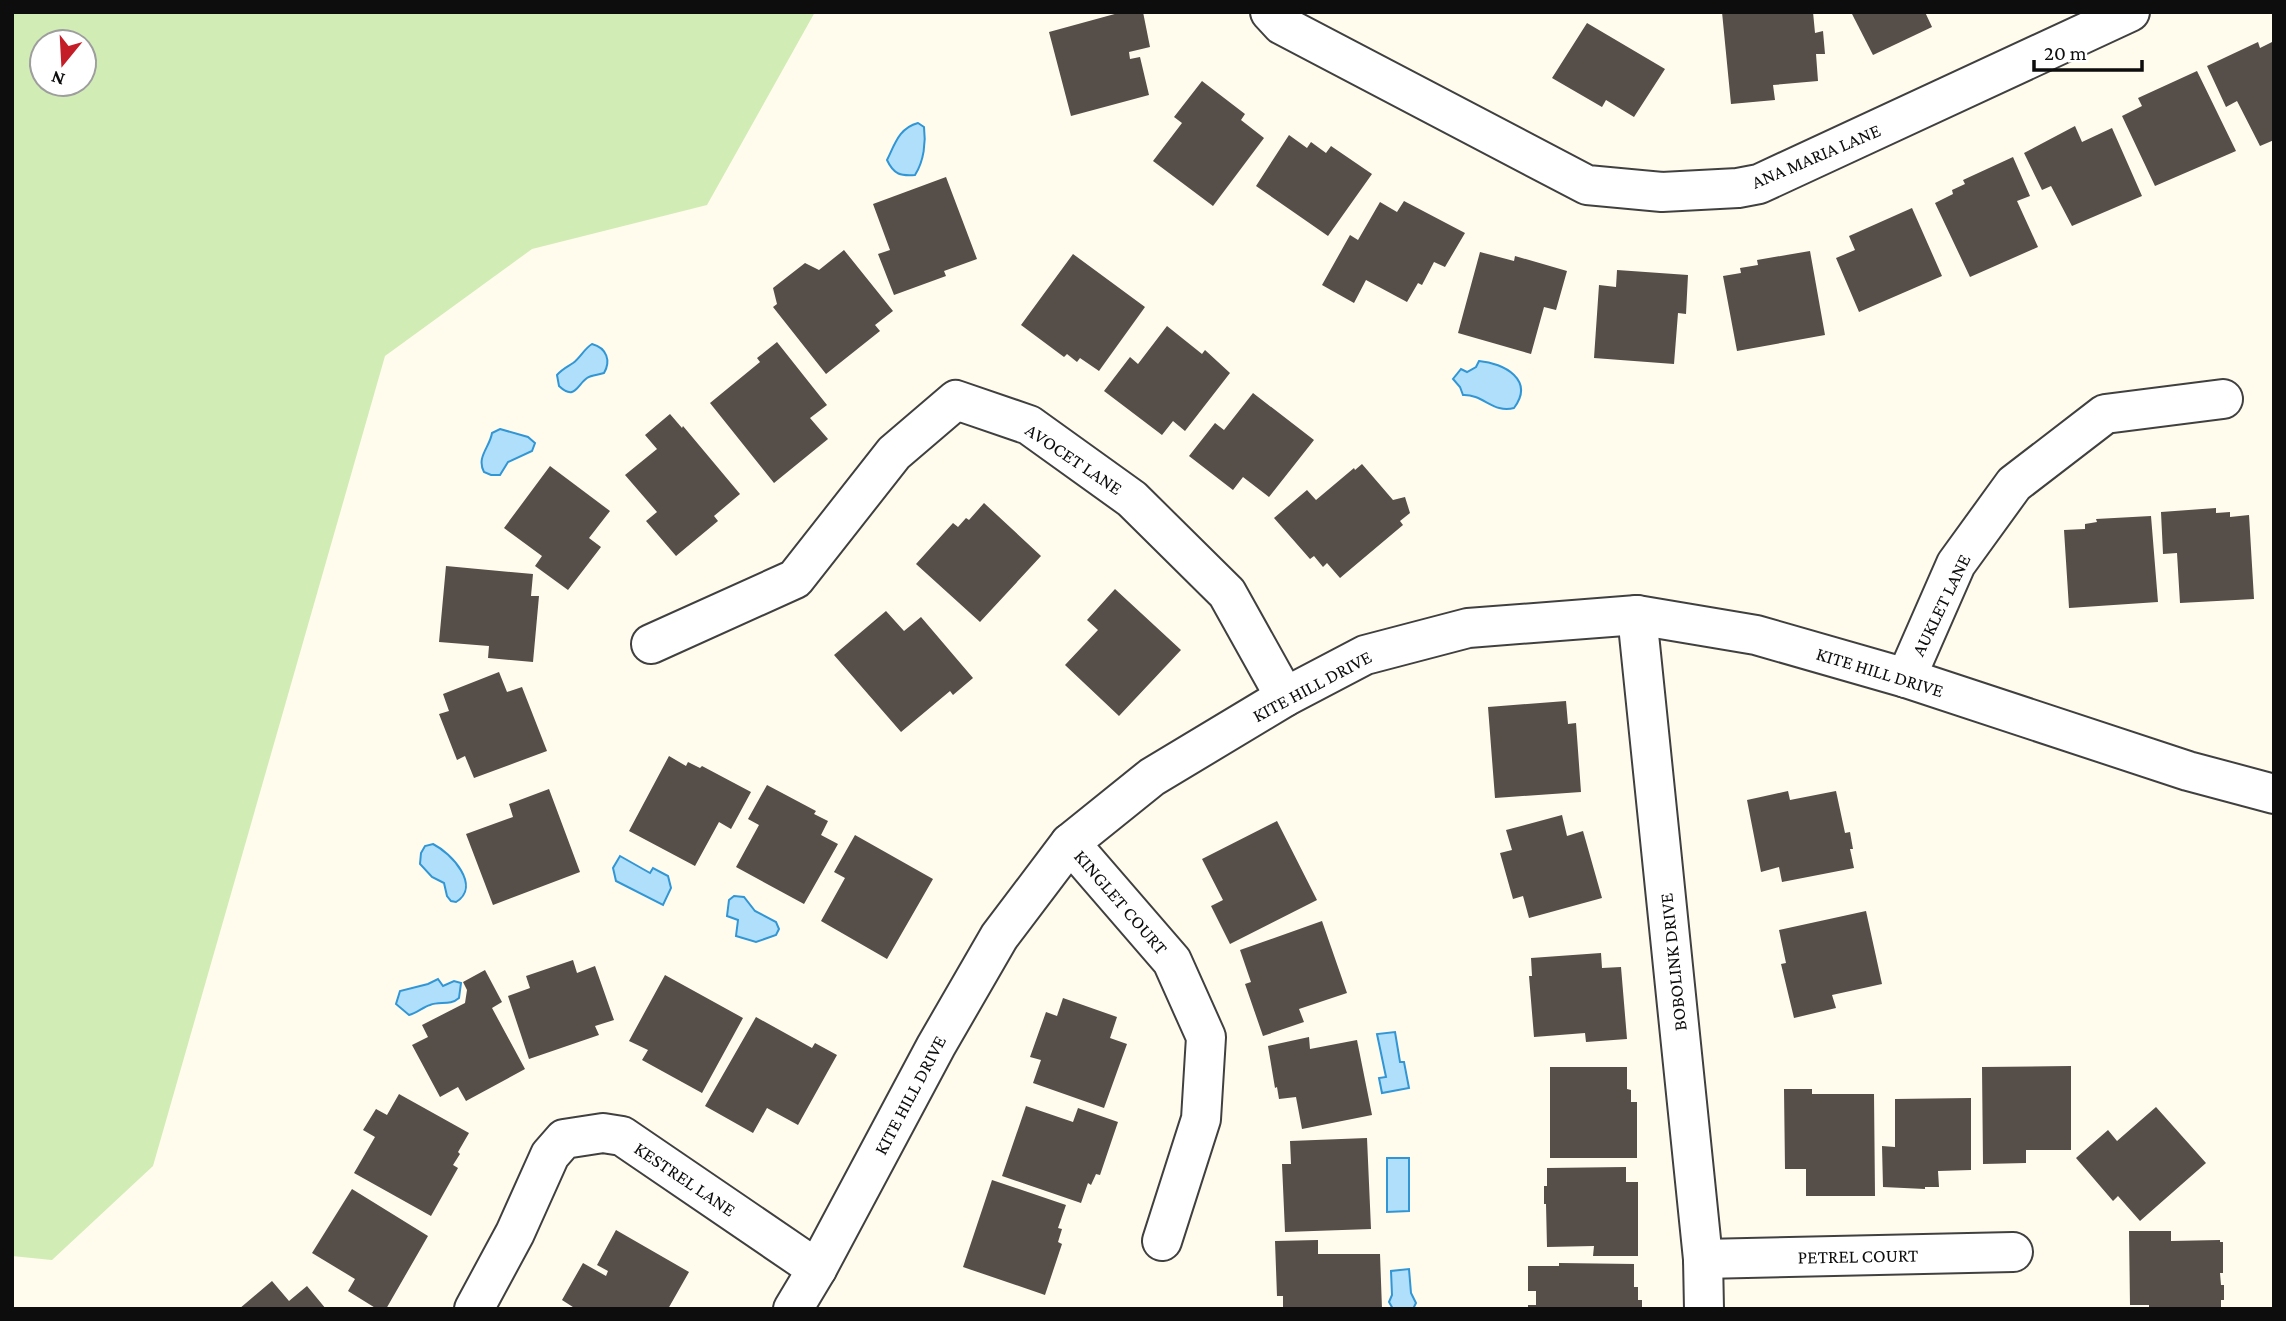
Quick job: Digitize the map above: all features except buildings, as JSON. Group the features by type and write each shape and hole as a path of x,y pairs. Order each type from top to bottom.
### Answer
{"street":[{"name":"ANA MARIA LANE","path":"1270,12 1282,25 1587,184 1662,192 1738,188 1759,184 2130,12"},
{"name":"AUKLET LANE","path":"1906,678 1956,564 2014,484 2105,414 2223,398"},
{"name":"AVOCET LANE","path":"651,644 794,579 894,453 956,400 1029,425 1132,499 1227,593 1285,697"},
{"name":"KITE HILL DRIVE","path":"793,1309 936,1046 999,937 1070,843 1152,777 1285,697 1365,655 1468,628 1637,615 1756,635 1906,678 2188,771 2274,794"},
{"name":"BOBOLINK DRIVE","path":"1637,615 1703,1259 1704,1309"},
{"name":"KINGLET COURT","path":"1070,843 1172,961 1206,1037 1201,1119 1162,1241"},
{"name":"KESTREL LANE","path":"474,1309 515,1233 550,1155 564,1139 603,1132 622,1136 817,1269"},
{"name":"PETREL COURT","path":"1703,1259 2013,1252"}],"green space":[{"path":"12,12 815,12 707,205 532,249 385,356 153,1166 52,1260 12,1256"}],"water":[{"path":"918,123 924,127 925,133 920,164 915,175 898,174 887,160 902,133"},
{"path":"592,344 606,356 604,373 589,377 572,392 564,390 559,386 557,375"},
{"path":"1479,361 1507,369 1519,381 1520,398 1514,408 1500,408 1477,397 1463,395 1453,379 1461,369 1467,372 1476,367"},
{"path":"500,429 528,437 535,443 532,451 508,462 500,475 491,475 484,472 482,457 492,433"},
{"path":"433,844 455,862 465,879 463,895 456,902 447,896 444,883 432,877 420,864 425,846"},
{"path":"620,856 650,873 653,868 668,876 671,888 663,905 616,881 613,868"},
{"path":"734,896 744,897 755,911 776,922 779,929 776,935 756,942 736,936 738,920 727,916 729,900"},
{"path":"438,979 443,986 454,981 461,983 459,998 452,1002 430,1005 409,1015 396,1004 400,991"},
{"path":"1395,1032 1400,1062 1404,1062 1409,1088 1382,1093 1379,1078 1386,1077 1377,1034"},
{"path":"1387,1158 1409,1158 1409,1211 1387,1212"},
{"path":"1409,1269 1411,1293 1416,1303 1413,1309 1393,1309 1389,1302 1392,1295 1391,1271"}]}
